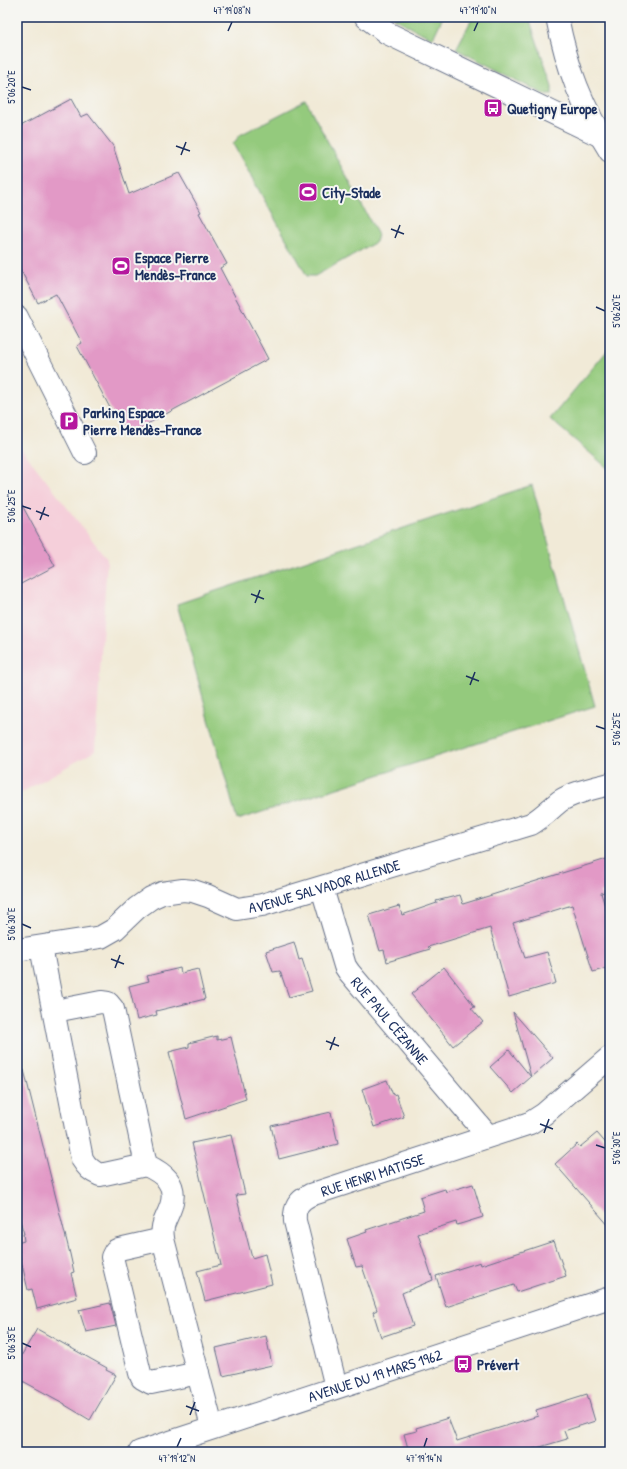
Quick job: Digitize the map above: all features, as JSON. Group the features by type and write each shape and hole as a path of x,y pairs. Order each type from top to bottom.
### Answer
{"street":[{"path":"366,17 387,33 605,144"},
{"path":"557,17 573,81 582,102 605,144"},
{"path":"17,317 85,453"},
{"name":"AVENUE SALVADOR ALLENDE","path":"17,950 96,938 106,935 116,929 137,908 151,898 162,893 183,890 193,891 208,896 237,910 322,888 531,824 545,815 564,799 586,790 610,784"},
{"name":"RUE PAUL CÉZANNE","path":"322,888 345,966 349,972 488,1136"},
{"path":"41,947 55,1011 82,1159 86,1166 93,1172 100,1175 146,1165 164,1175 171,1188 171,1206 162,1225 163,1239 212,1428"},
{"path":"55,1011 101,1002 108,1003 111,1006 146,1165"},
{"name":"RUE HENRI MATISSE","path":"336,1388 295,1221 294,1213 297,1205 302,1199 310,1195 530,1122 544,1114 610,1057"},
{"path":"163,1239 119,1249 115,1251 112,1257 140,1373 142,1378 151,1383 198,1373"},
{"name":"AVENUE DU 19 MARS 1962","path":"140,1452 610,1298"}],"shaded area":[{"path":"17,443 107,559 95,751 17,795"}],"green space":[{"path":"393,17 443,17 433,38 417,31"},
{"path":"473,17 521,17 530,21 552,86 552,95 546,95 456,49"},
{"name":"City-Stade","path":"306,101 378,235 376,242 315,276 307,276 233,144 240,135"},
{"path":"607,351 610,354 610,470 550,419"},
{"path":"532,485 595,706 237,820 177,604"}],"building":[{"name":"Espace Pierre Mendès-France","path":"71,99 81,117 88,114 113,146 129,194 179,173 201,212 199,213 227,264 220,268 268,359 125,436 77,346 82,343 56,294 38,303 17,263 17,128"},
{"path":"17,496 55,566 17,586"},
{"path":"610,858 610,890 601,893 610,923 610,967 593,972 572,905 513,923 525,958 547,952 556,983 509,997 490,928 428,947 430,949 387,962 384,950 380,951 369,915 399,906 402,915 437,903 436,901 460,895 463,904"},
{"path":"294,942 299,960 302,959 312,991 289,997 280,971 273,972 266,951"},
{"path":"444,967 475,1007 471,1008 483,1022 453,1046 411,994"},
{"path":"180,968 181,973 198,969 205,999 156,1011 157,1015 137,1020 129,986 149,981 147,976"},
{"path":"513,1012 553,1058 531,1077"},
{"path":"217,1036 217,1040 231,1037 246,1099 186,1119 169,1052 189,1047 189,1043"},
{"path":"509,1050 531,1077 513,1093 490,1067"},
{"path":"24,1070 70,1254 74,1272 71,1273 77,1298 37,1309 32,1289 28,1290 17,1243 24,1241 24,1234 17,1210 17,1071"},
{"path":"387,1080 393,1095 396,1094 404,1117 374,1127 362,1089"},
{"path":"331,1112 338,1144 279,1159 271,1126"},
{"path":"597,1133 610,1148 610,1227 555,1164 577,1144 580,1147"},
{"path":"231,1135 245,1194 236,1195 252,1258 265,1254 272,1284 205,1301 197,1271 221,1265 192,1143"},
{"path":"473,1184 483,1217 457,1225 456,1222 418,1234 433,1280 402,1293 413,1326 381,1337 373,1312 377,1310 362,1266 356,1267 347,1239 367,1232 366,1230 424,1211 420,1197 445,1189 446,1192"},
{"path":"554,1241 566,1276 517,1292 514,1285 446,1307 436,1276 480,1262 481,1265"},
{"path":"110,1303 116,1326 86,1332 79,1310"},
{"path":"37,1329 107,1368 106,1370 116,1375 90,1420 65,1404 17,1378 17,1363"},
{"path":"266,1336 272,1365 223,1376 216,1348"},
{"path":"587,1394 595,1421 564,1431 567,1439 523,1452 409,1452 404,1434 417,1431 416,1428 448,1418 457,1441 538,1416 536,1410"}],"place":[{"name":"Quetigny Europe","path":"493,108"},
{"name":"City-Stade","path":"308,192"},
{"name":"Espace Pierre Mendès-France","path":"121,266"},
{"name":"Parking Espace Pierre Mendès-France","path":"69,421"},
{"name":"Prévert","path":"463,1364"}]}
